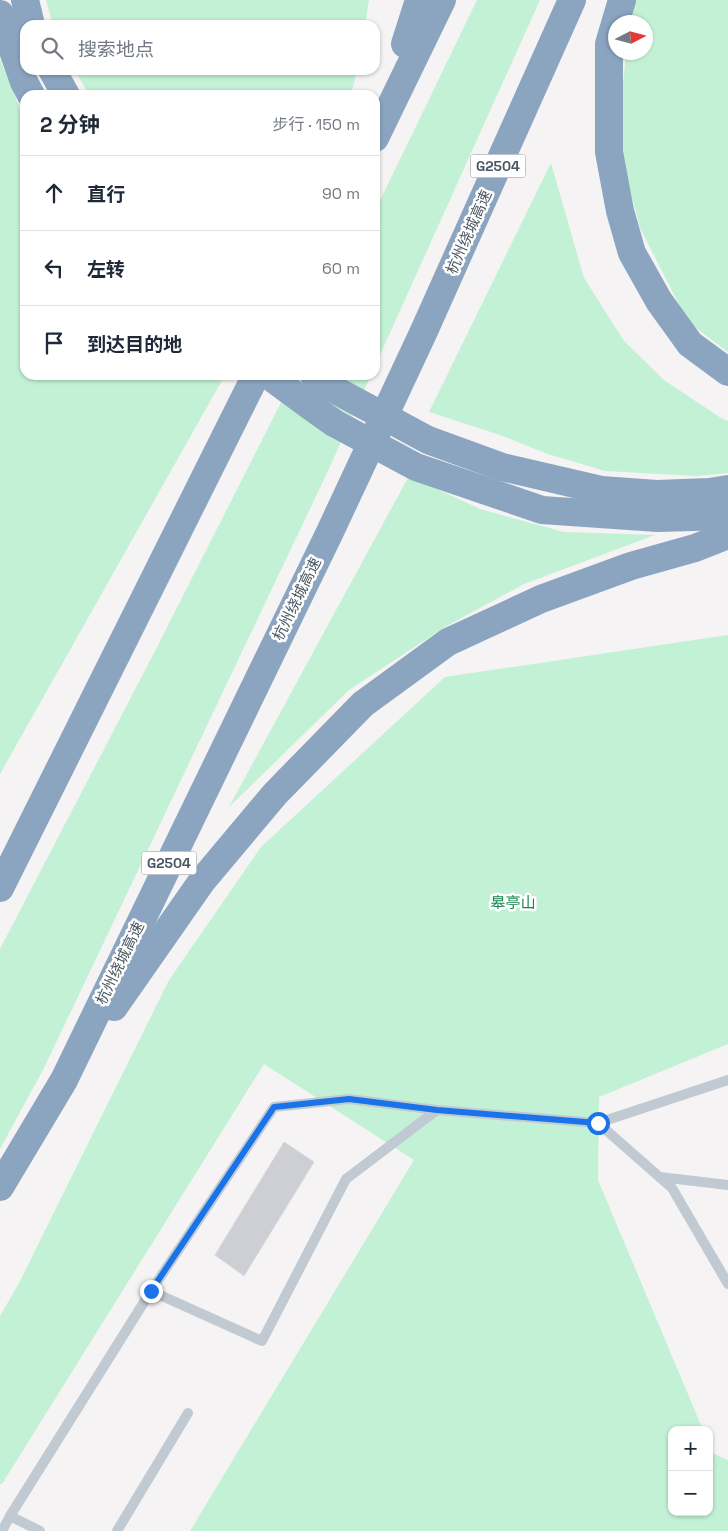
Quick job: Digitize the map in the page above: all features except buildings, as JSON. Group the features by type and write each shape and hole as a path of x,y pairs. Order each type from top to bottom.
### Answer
{"highway":[{"path":"25,0 30,20"},
{"path":"380,122 419,0"},
{"path":"380,128 442,0"},
{"name":"杭州绕城高速","path":"0,1187 64,1080 329,534 424,331 572,0"},
{"path":"622,0 609,44 609,152 620,210 632,253 659,301 690,344 728,372"},
{"path":"0,14 20,71"},
{"path":"22,75 28,90"},
{"path":"55,75 63,90"},
{"path":"0,888 253,380"},
{"path":"275,380 334,423 416,467 542,510 658,518 728,516"},
{"path":"320,380 428,440 502,467 601,490 657,494 709,492 728,489"},
{"path":"64,1080 202,880 275,794 363,704 448,642 540,599 631,566 695,548 728,535"}],"lane":[{"path":"2,1531 151,1291 274,1107 349,1099 437,1110 598,1123 728,1080"},
{"path":"151,1291 262,1341 346,1179 437,1110"},
{"path":"598,1123 672,1188 728,1284"},
{"path":"660,1177 728,1185"},
{"path":"116,1531 188,1413"},
{"path":"10,1516 40,1531"}],"green space":[{"path":"46,0 369,0 366,20 52,20"},
{"path":"477,0 540,0 380,355 380,201"},
{"path":"635,0 728,0 728,352 688,322 640,228 623,163 623,84 625,60 653,60 653,15 632,15"},
{"path":"0,59 20,109 20,380 222,380 0,774"},
{"path":"78,75 356,75 352,90 86,90"},
{"path":"551,163 584,278 624,341 664,380 728,421 728,473 697,476 605,471 548,454 497,434 429,412"},
{"path":"292,380 369,380 328,471 44,1068 0,1149 0,949 154,653"},
{"path":"409,476 480,509 564,532 655,535 524,584 445,627 349,690 229,807"},
{"name":"皋亭山","path":"728,635 728,1044 599,1097 598,1180 701,1426 668,1426 668,1516 713,1516 713,1452 728,1460 728,1531 190,1531 414,1160 264,1064 2,1484 0,1484 0,1316 19,1283 169,980 261,847 445,677"}],"route":[{"path":"151,1291 274,1107 349,1099 437,1110 598,1123"}]}
